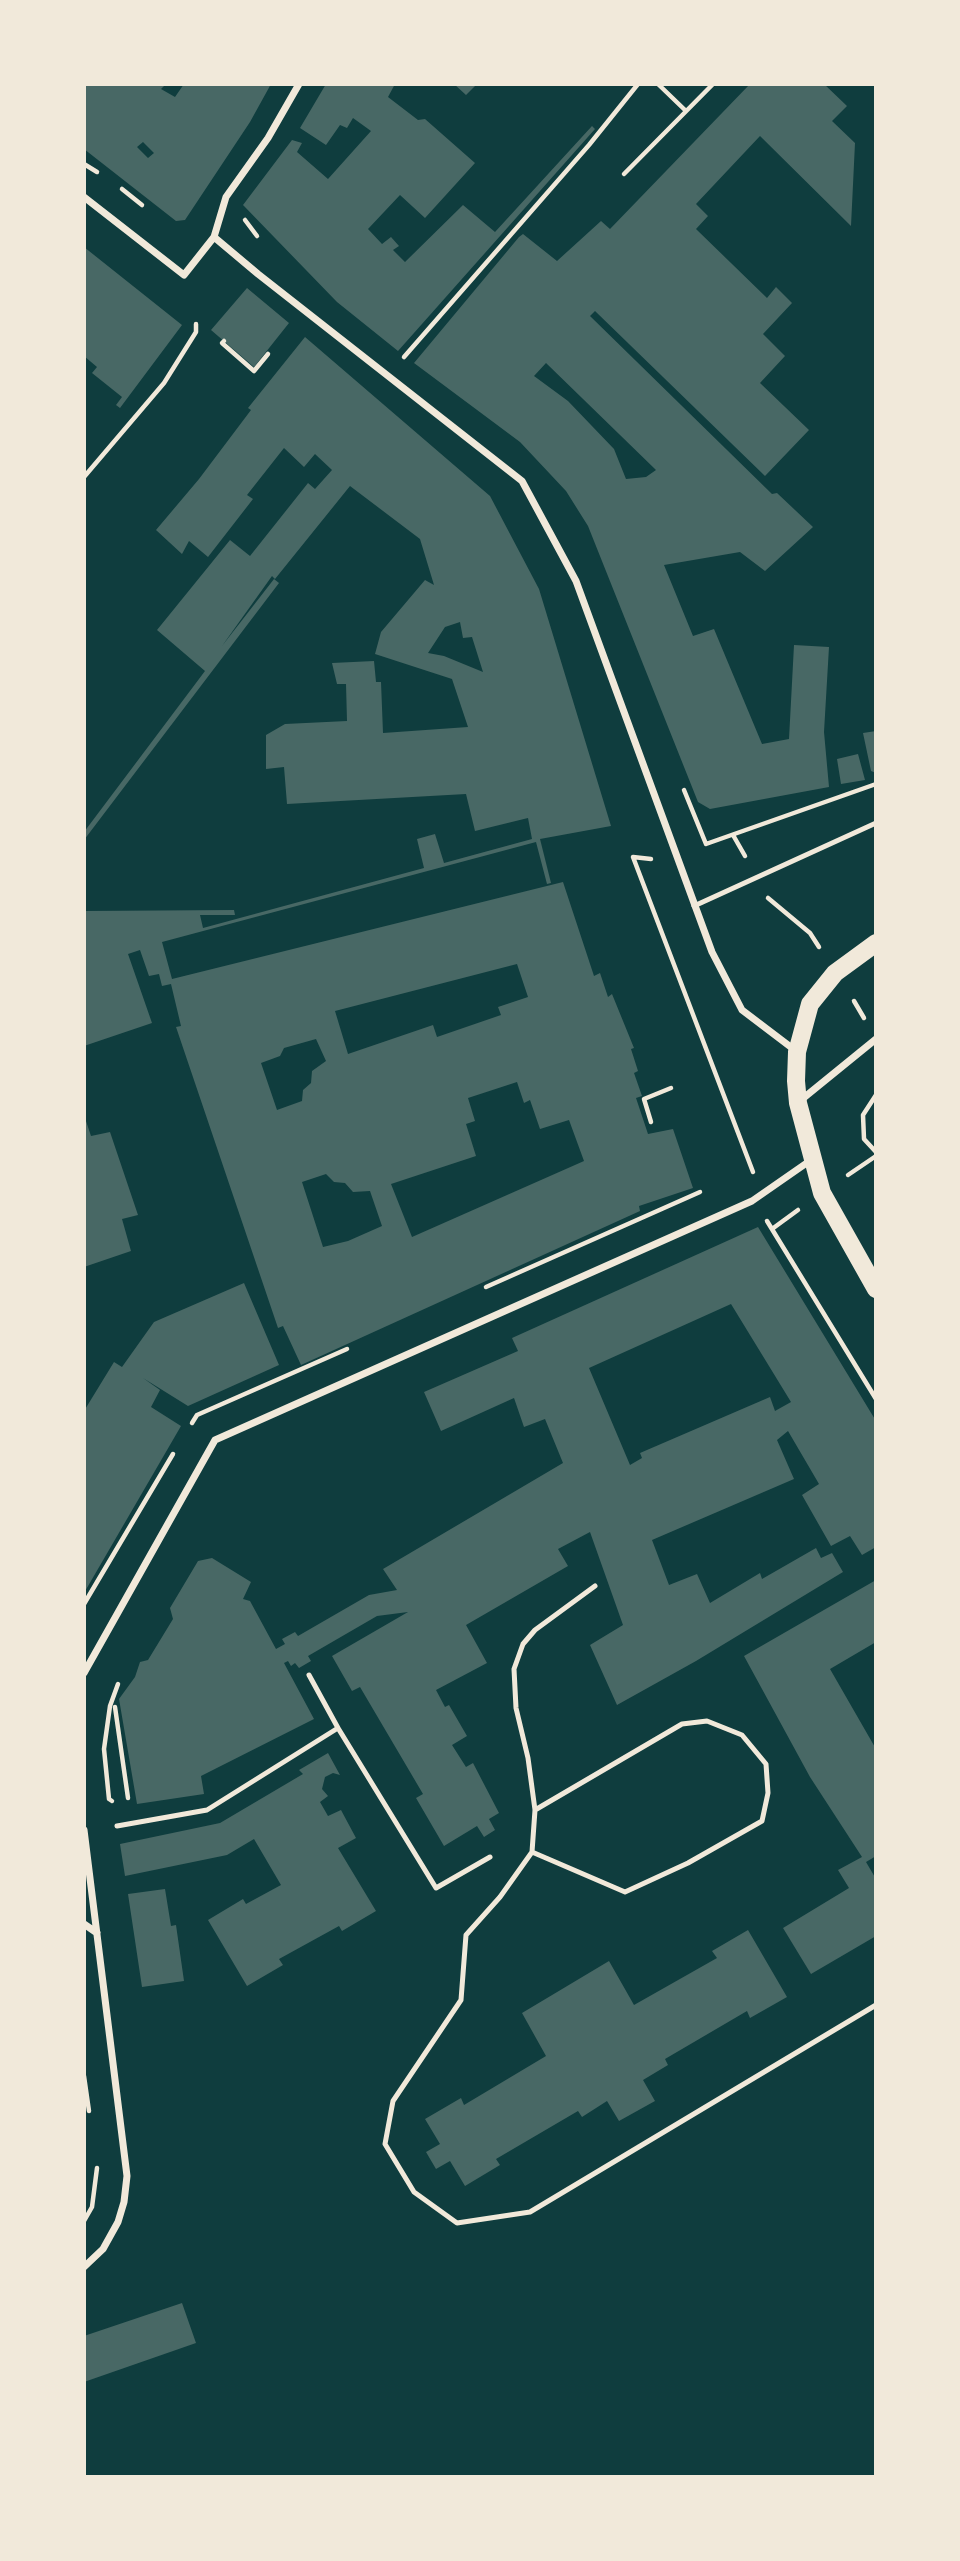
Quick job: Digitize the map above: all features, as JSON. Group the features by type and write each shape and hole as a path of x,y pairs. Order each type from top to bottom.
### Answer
{"main road":[{"path":"876,943 835,973 810,1004 797,1052 798,1102 811,1160 822,1193 876,1289"}],"street":[{"path":"84,197 184,275 214,237 226,197 268,138 299,84"},
{"path":"214,237 522,481 576,581 712,952 742,1010 797,1052"},
{"path":"798,1102 876,1039"},
{"path":"84,1673 215,1440 752,1200 811,1160"},
{"path":"84,1830 127,2176 118,2222 103,2249 84,2267"},
{"path":"84,1924 97,1933"}],"lane":[{"path":"694,906 876,823"},
{"path":"595,1586 535,1630 523,1644 514,1670 516,1708 528,1758 535,1810 533,1852 500,1897 466,1935 461,2000 393,2101 385,2144 414,2192 457,2223 530,2212 876,2006"},
{"path":"309,1675 436,1888 490,1857"},
{"path":"533,1852 625,1892 688,1863 762,1821 768,1793 766,1764 742,1735 707,1721 682,1724 535,1810"},
{"path":"117,1826 207,1810 338,1727"}],"path":[{"path":"386,374 580,156 638,84"},
{"path":"658,84 686,111"},
{"path":"624,174 713,84"},
{"path":"84,477 164,383 196,332 196,324"},
{"path":"224,341 222,343 254,371 268,354"},
{"path":"876,784 677,857 667,860 633,857 753,1174 752,1200 876,1399"},
{"path":"733,835 770,901 810,933 869,1026"},
{"path":"651,1122 644,1099 671,1088"},
{"path":"876,1095 863,1115 864,1139 876,1152"},
{"path":"113,1801 108,1799 104,1749 110,1706 118,1684"},
{"path":"115,1707 128,1799"},
{"path":"84,2076 91,2121"},
{"path":"84,2221 92,2207 96,2155"}],"building":[{"path":"84,84 166,84 161,89 175,97 184,84 271,84 250,122 185,220 176,221 84,149","holes":["143,142 154,153 148,158 137,147"]},
{"path":"326,84 395,84 388,97 418,120 425,119 475,163 425,218 400,195 368,229 382,244 391,237 399,246 393,250 405,262 463,205 495,232 592,126 595,129 398,351 337,302 243,205 292,140 302,143 297,152 328,179 371,131 353,118 347,128 340,125 326,145 300,128"},
{"path":"454,84 477,84 466,95"},
{"path":"750,84 824,84 847,106 832,121 855,143 851,226 760,136 696,204 708,216 696,229 767,298 776,287 792,303 763,334 785,356 760,383 809,430 765,476 595,311 590,316 772,494 777,493 813,527 765,571 740,552 664,565 693,636 714,629 762,744 789,739 794,645 829,647 824,732 829,787 710,809 698,802 588,526 566,491 520,442 414,363 523,234 557,261 601,221 610,229","holes":["546,363 656,470 646,477 626,479 614,449 568,401 534,376"]},
{"path":"84,247 182,325 120,408 116,405 122,397 92,373 97,367 84,356"},
{"path":"247,288 289,323 254,367 211,330"},
{"path":"305,337 490,496 539,589 611,826 540,839 551,883 547,884 536,842 162,942 172,979 563,882 594,976 600,973 608,997 612,994 634,1048 631,1049 638,1071 634,1073 642,1096 636,1098 648,1134 673,1129 693,1188 639,1206 640,1211 301,1365 283,1326 278,1328 176,1027 181,1026 171,984 162,986 159,974 149,976 140,950 128,954 152,1023 84,1046 84,911 234,910 235,915 200,915 203,928 424,868 417,839 435,834 444,863 532,839 528,818 475,831 466,794 287,804 284,767 266,769 266,735 285,724 347,721 346,684 337,684 332,663 374,661 376,682 381,682 383,733 468,727 452,679 375,654 381,632 425,580 434,585 420,539 350,486 275,579 272,576 222,646 274,579 279,583 84,840 84,832 205,671 157,630 230,540 250,556 308,483 315,489 332,470 315,454 304,467 284,448 247,495 253,499 208,557 189,541 182,554 156,530 199,479 251,410 248,408","holes":["460,622 463,638 472,637 483,672 444,656 428,653 445,627","517,964 528,997 498,1007 501,1015 437,1037 433,1025 348,1054 335,1011","316,1039 326,1061 312,1071 311,1083 303,1090 302,1101 277,1110 261,1063 280,1056 284,1048","517,1082 524,1103 530,1100 540,1129 569,1120 584,1161 412,1237 391,1184 476,1156 466,1124 475,1121 468,1098","326,1174 334,1182 345,1183 353,1192 370,1191 382,1226 348,1241 323,1247 302,1182"]},
{"path":"876,731 876,773 871,771 863,733"},
{"path":"858,754 865,780 841,784 837,759"},
{"path":"84,1115 91,1136 110,1132 138,1215 122,1219 131,1251 84,1267"},
{"path":"758,1227 876,1421 876,1547 862,1555 850,1536 831,1546 802,1495 819,1484 788,1431 777,1440 794,1479 652,1540 669,1585 697,1574 710,1603 760,1573 762,1579 816,1548 821,1558 832,1553 843,1572 696,1661 617,1705 590,1645 623,1625 590,1532 558,1549 568,1566 466,1625 487,1663 436,1690 445,1707 449,1705 467,1736 452,1745 466,1767 473,1763 499,1813 489,1819 495,1830 484,1837 477,1826 444,1846 416,1798 423,1794 360,1687 352,1691 332,1656 408,1612 377,1616 308,1656 311,1661 299,1668 295,1663 291,1666 288,1661 284,1663 314,1719 201,1776 204,1794 137,1804 119,1699 135,1677 140,1662 148,1660 173,1619 170,1608 198,1561 212,1558 251,1582 243,1599 250,1601 276,1649 285,1644 282,1639 295,1632 298,1636 369,1595 397,1590 383,1569 563,1463 545,1419 524,1427 514,1398 441,1431 424,1392 518,1351 512,1338","holes":["731,1304 791,1402 775,1411 770,1397 640,1453 642,1458 630,1465 589,1368"]},
{"path":"244,1283 279,1365 188,1406 143,1378 160,1390 151,1407 181,1426 84,1593 84,1411 114,1362 122,1367 154,1322"},
{"path":"876,1580 876,1642 830,1669 876,1749 876,1856 866,1862 876,1879 876,1936 811,1974 783,1928 849,1888 838,1870 862,1857 810,1777 744,1656"},
{"path":"328,1753 340,1775 333,1773 325,1777 322,1789 328,1796 320,1802 328,1816 341,1810 356,1838 338,1848 376,1911 342,1931 339,1926 279,1959 283,1965 247,1986 208,1920 243,1899 246,1904 281,1885 254,1839 227,1855 125,1876 120,1844 220,1823 303,1774 299,1770"},
{"path":"165,1889 171,1926 176,1925 184,1981 142,1987 128,1894"},
{"path":"748,1930 787,1997 750,2018 747,2011 665,2059 668,2065 643,2080 655,2101 619,2121 607,2101 582,2117 578,2111 496,2159 500,2165 465,2186 450,2161 436,2169 426,2152 440,2144 425,2119 461,2098 464,2105 546,2056 522,2013 609,1961 634,2005 717,1958 712,1951"},
{"path":"182,2303 196,2343 84,2382 84,2336"}]}
